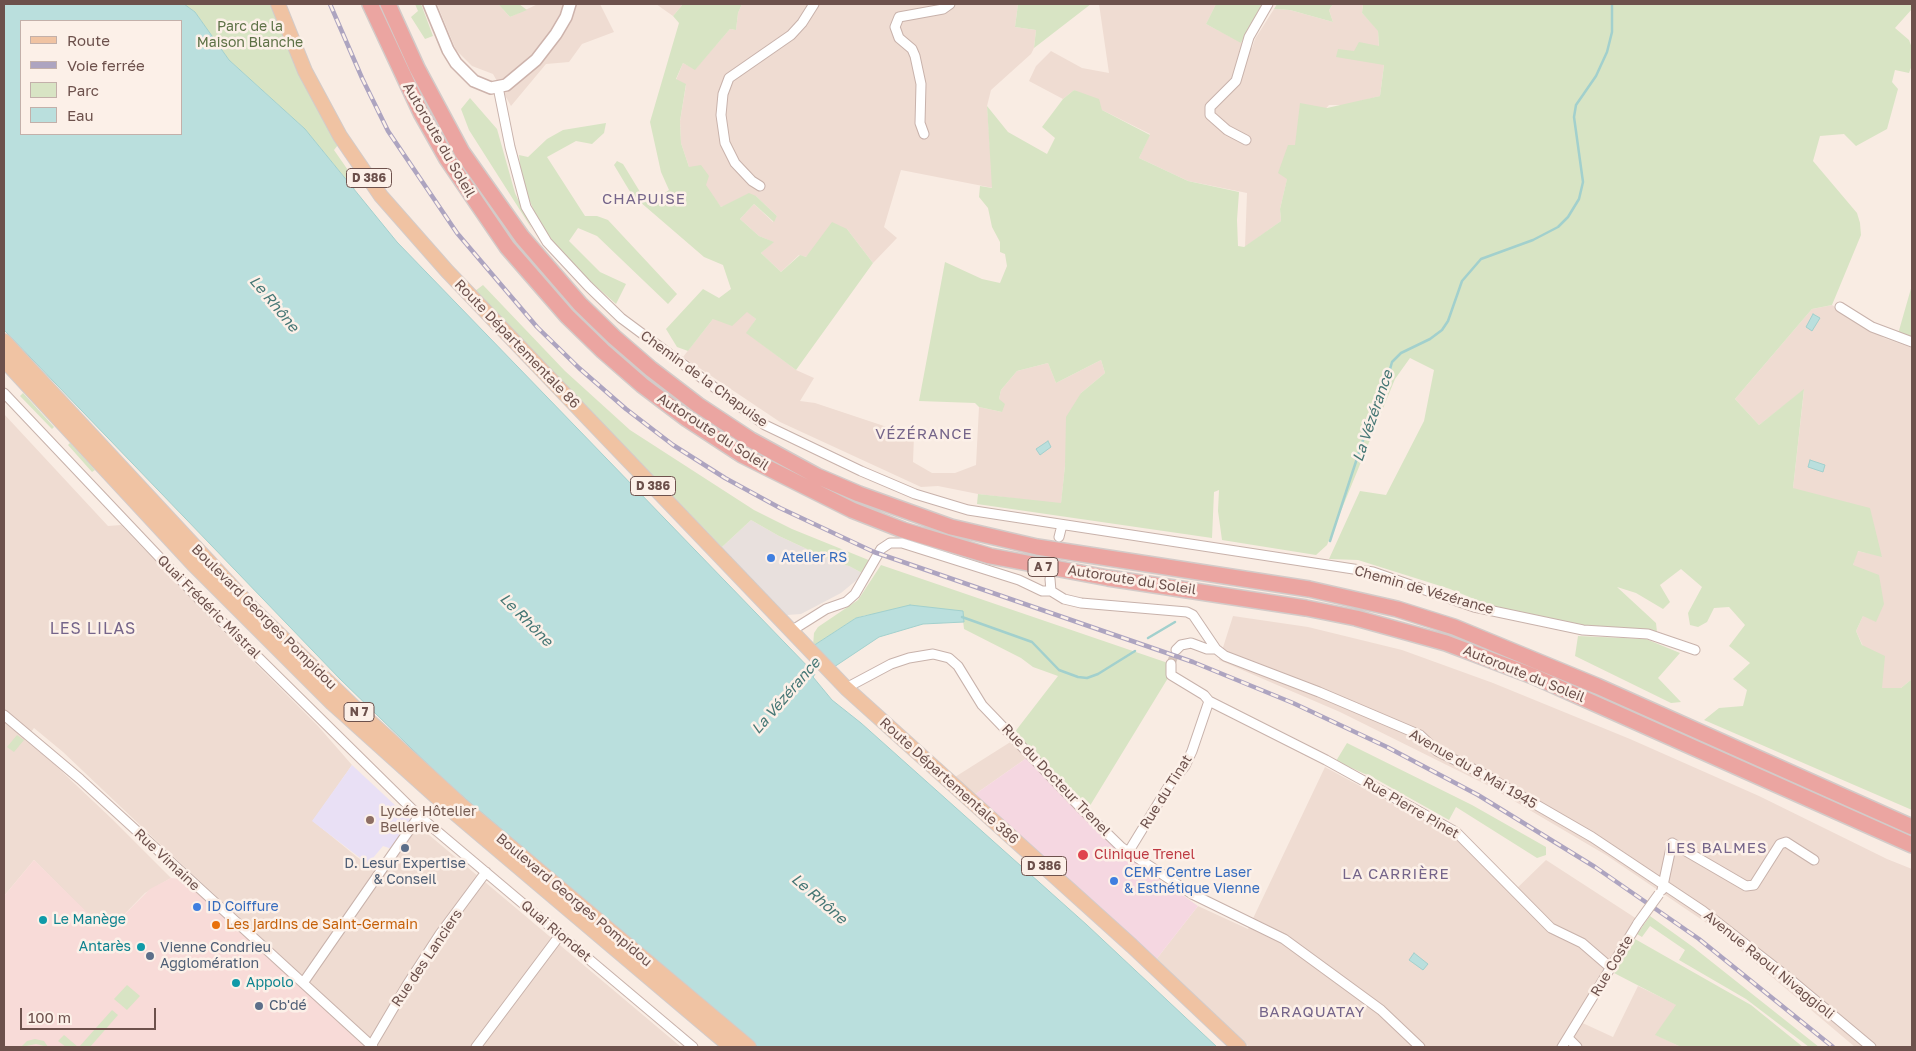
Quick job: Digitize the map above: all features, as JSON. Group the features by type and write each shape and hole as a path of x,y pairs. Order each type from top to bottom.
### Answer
{"highway":[{"name":"Autoroute du Soleil","path":"370,4 421,113 447,159 507,248 567,316 603,351 642,385 687,419 742,455 852,510 903,530 990,556 1108,578 1306,608 1356,618 1446,643 1533,676 1912,845"},
{"name":"Autoroute du Soleil","path":"388,4 417,68 462,152 516,230 552,274 600,324 651,369 698,405 743,435 817,476 884,504 984,535 1037,547 1309,589 1397,609 1454,627 1597,686 1912,827"}],"main road":[{"name":"Route Départementale 86","path":"278,4 305,71 340,136 382,196 447,271 835,677"},
{"name":"Boulevard Georges Pompidou","path":"4,341 252,608 354,707 460,804 749,1047"},
{"name":"Boulevard Georges Pompidou","path":"4,360 187,558 326,696 458,816 731,1047"},
{"name":"Route Départementale 386","path":"835,677 1239,1047"}],"street":[{"path":"429,4 448,50 456,63 481,85 498,87 521,74 541,54 566,17 570,4"},
{"path":"760,186 752,181 735,163 725,143 721,115 723,94 729,78 791,35 802,23 814,4"},
{"path":"924,134 920,123 921,84 915,56 908,44 899,38 895,27 899,17 943,9 950,4"},
{"path":"1246,140 1227,130 1210,115 1210,107 1236,81 1249,37 1268,4"},
{"name":"Chemin de la Chapuise","path":"498,87 510,147 526,207 547,242 620,318 765,426 860,471 915,494 968,510 1062,525"},
{"path":"1840,306 1872,327 1912,342"},
{"name":"Quai Frédéric Mistral","path":"4,393 198,598 419,816"},
{"path":"1059,537 1062,525"},
{"name":"Chemin de Vézérance","path":"1062,525 1372,572 1474,607 1583,630 1648,634 1695,650"},
{"path":"790,631 826,609 846,602 855,594 881,549 890,543 902,543 1019,580 1042,591 1052,591 1064,599 1082,603 1187,612 1193,615 1201,625 1216,649"},
{"path":"1050,579 1052,591"},
{"path":"1176,650 1181,645 1191,643 1208,649 1216,649"},
{"name":"Avenue du 8 Mai 1945","path":"1216,649 1225,656 1319,692 1420,735 1437,751 1483,774 1592,836 1662,890"},
{"name":"Rue du Docteur Trenel","path":"846,688 891,664 909,658 933,654 949,658 958,666 982,705 1121,847 1192,894 1284,939 1381,1010 1420,1047"},
{"path":"1171,664 1172,675 1204,695 1208,701"},
{"name":"Rue du Tinat","path":"1129,851 1170,784 1185,766 1208,701"},
{"name":"Rue Pierre Pinet","path":"1208,701 1326,760 1456,832 1551,928 1582,943 1611,968"},
{"name":"Rue Vimaine","path":"4,715 80,779 372,1046"},
{"path":"303,983 419,816"},
{"name":"Quai Riondet","path":"419,816 693,1047"},
{"path":"1662,890 1672,843 1746,886 1754,885 1780,844 1786,842 1814,860"},
{"name":"Rue des Lanciers","path":"372,1046 421,963 486,872"},
{"name":"Rue Coste","path":"1562,1047 1638,923 1662,890"},
{"name":"Avenue Raoul Nivaggioli","path":"1662,890 1729,930 1871,1047"},
{"path":"476,1047 560,936"},
{"path":"1568,1038 1576,1047"}],"shaded area":[{"path":"437,4 498,4 510,17 538,4 600,4 614,32 582,44 569,62 546,64 511,106 493,74 472,66 456,50"},
{"path":"656,4 683,4 673,16"},
{"path":"742,4 1018,4 1015,27 1036,30 1034,48 1031,54 991,90 987,106 993,188 901,170 884,227 897,238 873,263 847,229 806,257 799,255 781,272 761,253 773,242 759,236 740,219 754,204 773,222 777,216 756,196 721,207 689,167 681,143 680,121 686,85 676,80 683,63 695,69 730,29 736,30 738,13"},
{"path":"1099,4 1216,4 1206,24 1252,48 1255,39 1274,9 1290,10 1333,22 1329,10 1333,4 1363,4 1362,13 1378,30 1379,47 1384,65 1380,96 1345,105 1329,105 1295,146 1280,209 1281,221 1245,247 1247,193 1188,181 1139,158 1150,134 1102,110 1074,90 1063,99 1029,81 1036,66 1051,51 1082,68 1109,73"},
{"path":"1832,305 1884,338 1912,348 1912,679 1901,688 1882,688 1856,631 1863,616 1853,565 1857,551 1882,556 1793,488 1804,390 1759,425 1735,399 1812,309"},
{"path":"747,311 756,319 747,333 796,370 814,378 800,401 815,403 914,436 913,462 932,473 955,473 976,465 979,407 1002,412 999,399 1001,390 1017,371 1048,363 1056,383 1101,360 1105,373 1081,393 1065,466 1061,504 978,494 938,486 921,487 780,422 683,357 713,319"},
{"path":"4,414 108,526 121,525 204,612 318,726 352,765 313,821 357,857 381,873 416,824 681,1047 380,1047 63,752 34,728 25,740 55,765 171,878 145,893 114,925 107,927 98,925 34,860 4,896"},
{"path":"751,520 779,536 864,574 841,593 801,614 787,615 722,547"},
{"path":"1233,616 1308,627 1402,650 1493,683 1630,739 1759,796 1887,859 1912,869 1912,1047 1855,1047 1714,928 1606,855 1487,785 1340,712 1219,660"},
{"path":"1012,741 1028,757 974,795 955,777"},
{"name":"Clinique Trenel","path":"1028,757 1120,851 1198,906 1155,961 974,795"},
{"path":"352,765 412,821 392,849 383,846 368,864 312,821"},
{"path":"1325,767 1454,837 1511,894 1546,860 1637,919 1576,1020 1613,1037 1638,986 1677,1005 1656,1035 1681,1047 1249,1047 1155,961 1198,906 1248,929"},
{"path":"34,860 102,927 114,925 150,889 171,878 182,879 365,1047 4,1047 4,896"}],"green space":[{"name":"Parc de la Maison Blanche","path":"184,4 270,4 305,85 338,145 334,150 359,186 354,189 305,129 229,60 195,12"},
{"path":"415,4 421,4 433,36 425,39 411,17 418,11"},
{"path":"498,4 519,4 527,10 510,17"},
{"path":"683,4 742,4 738,13 736,30 730,29 695,70 683,63 676,79 686,84 680,121 681,143 689,167 701,165 709,176 706,185 721,207 749,193 756,196 777,216 774,222 754,204 740,219 759,236 774,242 761,253 781,272 800,255 806,257 832,222 847,229 873,263 796,370 746,333 756,319 747,312 732,326 713,319 688,351 677,347 666,329 703,289 719,298 731,289 723,265 704,257 632,195 614,165 617,161 623,164 648,205 669,190 661,172 650,122 679,23 673,16"},
{"path":"1018,4 1091,4 1034,48 1036,30 1015,27"},
{"path":"1216,4 1262,4 1241,43 1206,24"},
{"path":"1277,4 1333,4 1329,10 1333,22 1290,10 1274,9"},
{"path":"1363,4 1912,4 1912,9 1895,28 1909,40 1912,48 1912,65 1909,73 1895,70 1892,82 1898,89 1887,129 1856,146 1844,134 1820,136 1813,161 1857,213 1860,223 1861,235 1832,305 1812,309 1735,399 1759,425 1804,389 1793,488 1870,508 1882,557 1858,551 1853,565 1879,575 1884,604 1876,622 1863,616 1856,631 1862,645 1885,656 1882,688 1901,688 1912,679 1912,810 1704,720 1719,708 1743,706 1747,690 1733,679 1750,663 1729,646 1745,625 1729,607 1714,608 1707,622 1698,627 1690,625 1688,613 1702,587 1681,569 1660,585 1670,602 1663,609 1636,593 1617,587 1656,623 1657,632 1587,627 1491,606 1450,589 1358,560 1329,559 1360,491 1386,495 1424,421 1434,370 1410,358 1395,379 1327,545 1316,555 1222,540 1218,511 1219,490 1214,492 1212,538 977,504 978,494 1061,503 1065,466 1066,417 1081,393 1105,373 1101,360 1056,383 1048,363 1017,371 1001,390 999,399 1005,404 1002,412 979,407 975,403 919,401 945,262 982,279 1000,283 1007,266 1005,254 1000,252 1000,242 992,227 988,208 979,197 980,186 992,188 987,106 1008,132 1047,154 1055,138 1042,127 1063,99 1074,90 1099,99 1102,110 1150,135 1139,158 1188,181 1239,192 1238,246 1244,247 1281,221 1280,209 1287,179 1278,173 1288,145 1295,145 1300,103 1327,108 1380,96 1384,65 1336,57 1338,49 1354,51 1359,42 1379,46 1378,31 1362,13"},
{"path":"470,98 497,129 515,193 532,229 469,130 461,109"},
{"path":"606,123 604,133 592,144 576,141 547,157 585,216 597,216 608,220 677,294 668,304 597,236 578,228 569,241 600,272 626,284 616,304 581,273 552,241 535,213 522,183 519,155 528,157 547,139 563,130"},
{"path":"483,285 565,371 630,430 754,510 792,529 871,561 864,574 779,536 751,520 722,547 475,291"},
{"path":"1912,285 1912,338 1898,334"},
{"path":"23,393 54,427 52,429 20,396"},
{"path":"70,443 95,470 92,472 68,445"},
{"path":"881,565 1168,663 1168,678 1088,809 1014,733 1058,676 1033,667 1021,658 964,629 962,611 866,615 856,618 813,646 814,633 818,627 858,600"},
{"path":"1578,636 1646,639 1680,653 1658,678 1681,702 1671,703 1575,656"},
{"path":"17,735 24,740 14,752 7,747"},
{"path":"1347,743 1472,805 1546,847 1546,855 1537,858 1456,807 1449,820 1374,778 1336,761"},
{"path":"1650,916 1693,947 1819,1047 1809,1047 1746,999 1679,960 1685,950 1650,926 1642,937 1637,934"},
{"path":"1635,939 1751,1005 1803,1047 1681,1047 1655,1035 1676,1005 1614,973"},
{"path":"127,985 140,996 127,1010 114,999"},
{"path":"112,1010 118,1015 90,1047 79,1047"},
{"path":"64,1035 78,1047 66,1047 58,1041"},
{"path":"35,1039 44,1041 48,1047 36,1044 21,1047 27,1041"}],"water":[{"name":"Le Rhône","path":"4,4 184,4 195,12 229,60 305,129 397,242 815,674 813,677 832,700 861,723 1087,925 1217,1047 758,1047 447,783 340,679 4,330"},
{"path":"1813,314 1820,318 1812,331 1806,327"},
{"path":"1048,441 1051,447 1040,455 1036,449"},
{"path":"1810,460 1825,465 1823,472 1808,467"},
{"path":"910,605 963,611 964,622 923,624 879,637 834,667 813,646 856,618"},
{"path":"1414,953 1428,964 1423,970 1409,960"}],"waterway":[{"name":"La Vézérance","path":"1330,541 1363,440 1381,402 1392,362 1401,353 1430,339 1442,330 1448,321 1462,281 1481,259 1533,240 1558,227 1568,217 1579,199 1583,182 1574,117 1576,105 1596,76 1607,52 1612,32 1612,4"},
{"name":"La Vézérance","path":"962,617 1032,642 1059,670 1078,677 1087,678 1098,674 1135,651"},
{"name":"La Vézérance","path":"1148,638 1175,622"}],"tunnel":[{"path":"1171,664 1176,650"}],"railway":[{"path":"330,4 362,78 388,131 457,233 537,327 579,368 626,409 673,445 725,478 780,508 874,552 1193,662 1293,703 1387,747 1478,795 1595,867 1699,939 1833,1047"}],"place":[{"name":"Atelier RS","path":"771,558"},
{"name":"Lycée Hôtelier Bellerive","path":"370,820"},
{"name":"D. Lesur Expertise & Conseil","path":"405,848"},
{"name":"Clinique Trenel","path":"1083,855"},
{"name":"CEMF Centre Laser & Esthétique Vienne","path":"1114,881"},
{"name":"ID Coiffure","path":"197,907"},
{"name":"Le Manège","path":"43,920"},
{"name":"Les jardins de Saint-Germain","path":"216,925"},
{"name":"Antarès","path":"141,947"},
{"name":"Vienne Condrieu Agglomération","path":"150,956"},
{"name":"Appolo","path":"236,983"},
{"name":"Cb'dé","path":"259,1006"}],"district":[{"name":"CHAPUISE","path":"644,199"},
{"name":"VÉZÉRANCE","path":"924,434"},
{"name":"LES LILAS","path":"93,629"},
{"name":"LES BALMES","path":"1717,848"},
{"name":"LA CARRIÈRE","path":"1396,874"},
{"name":"BARAQUATAY","path":"1312,1012"}]}
